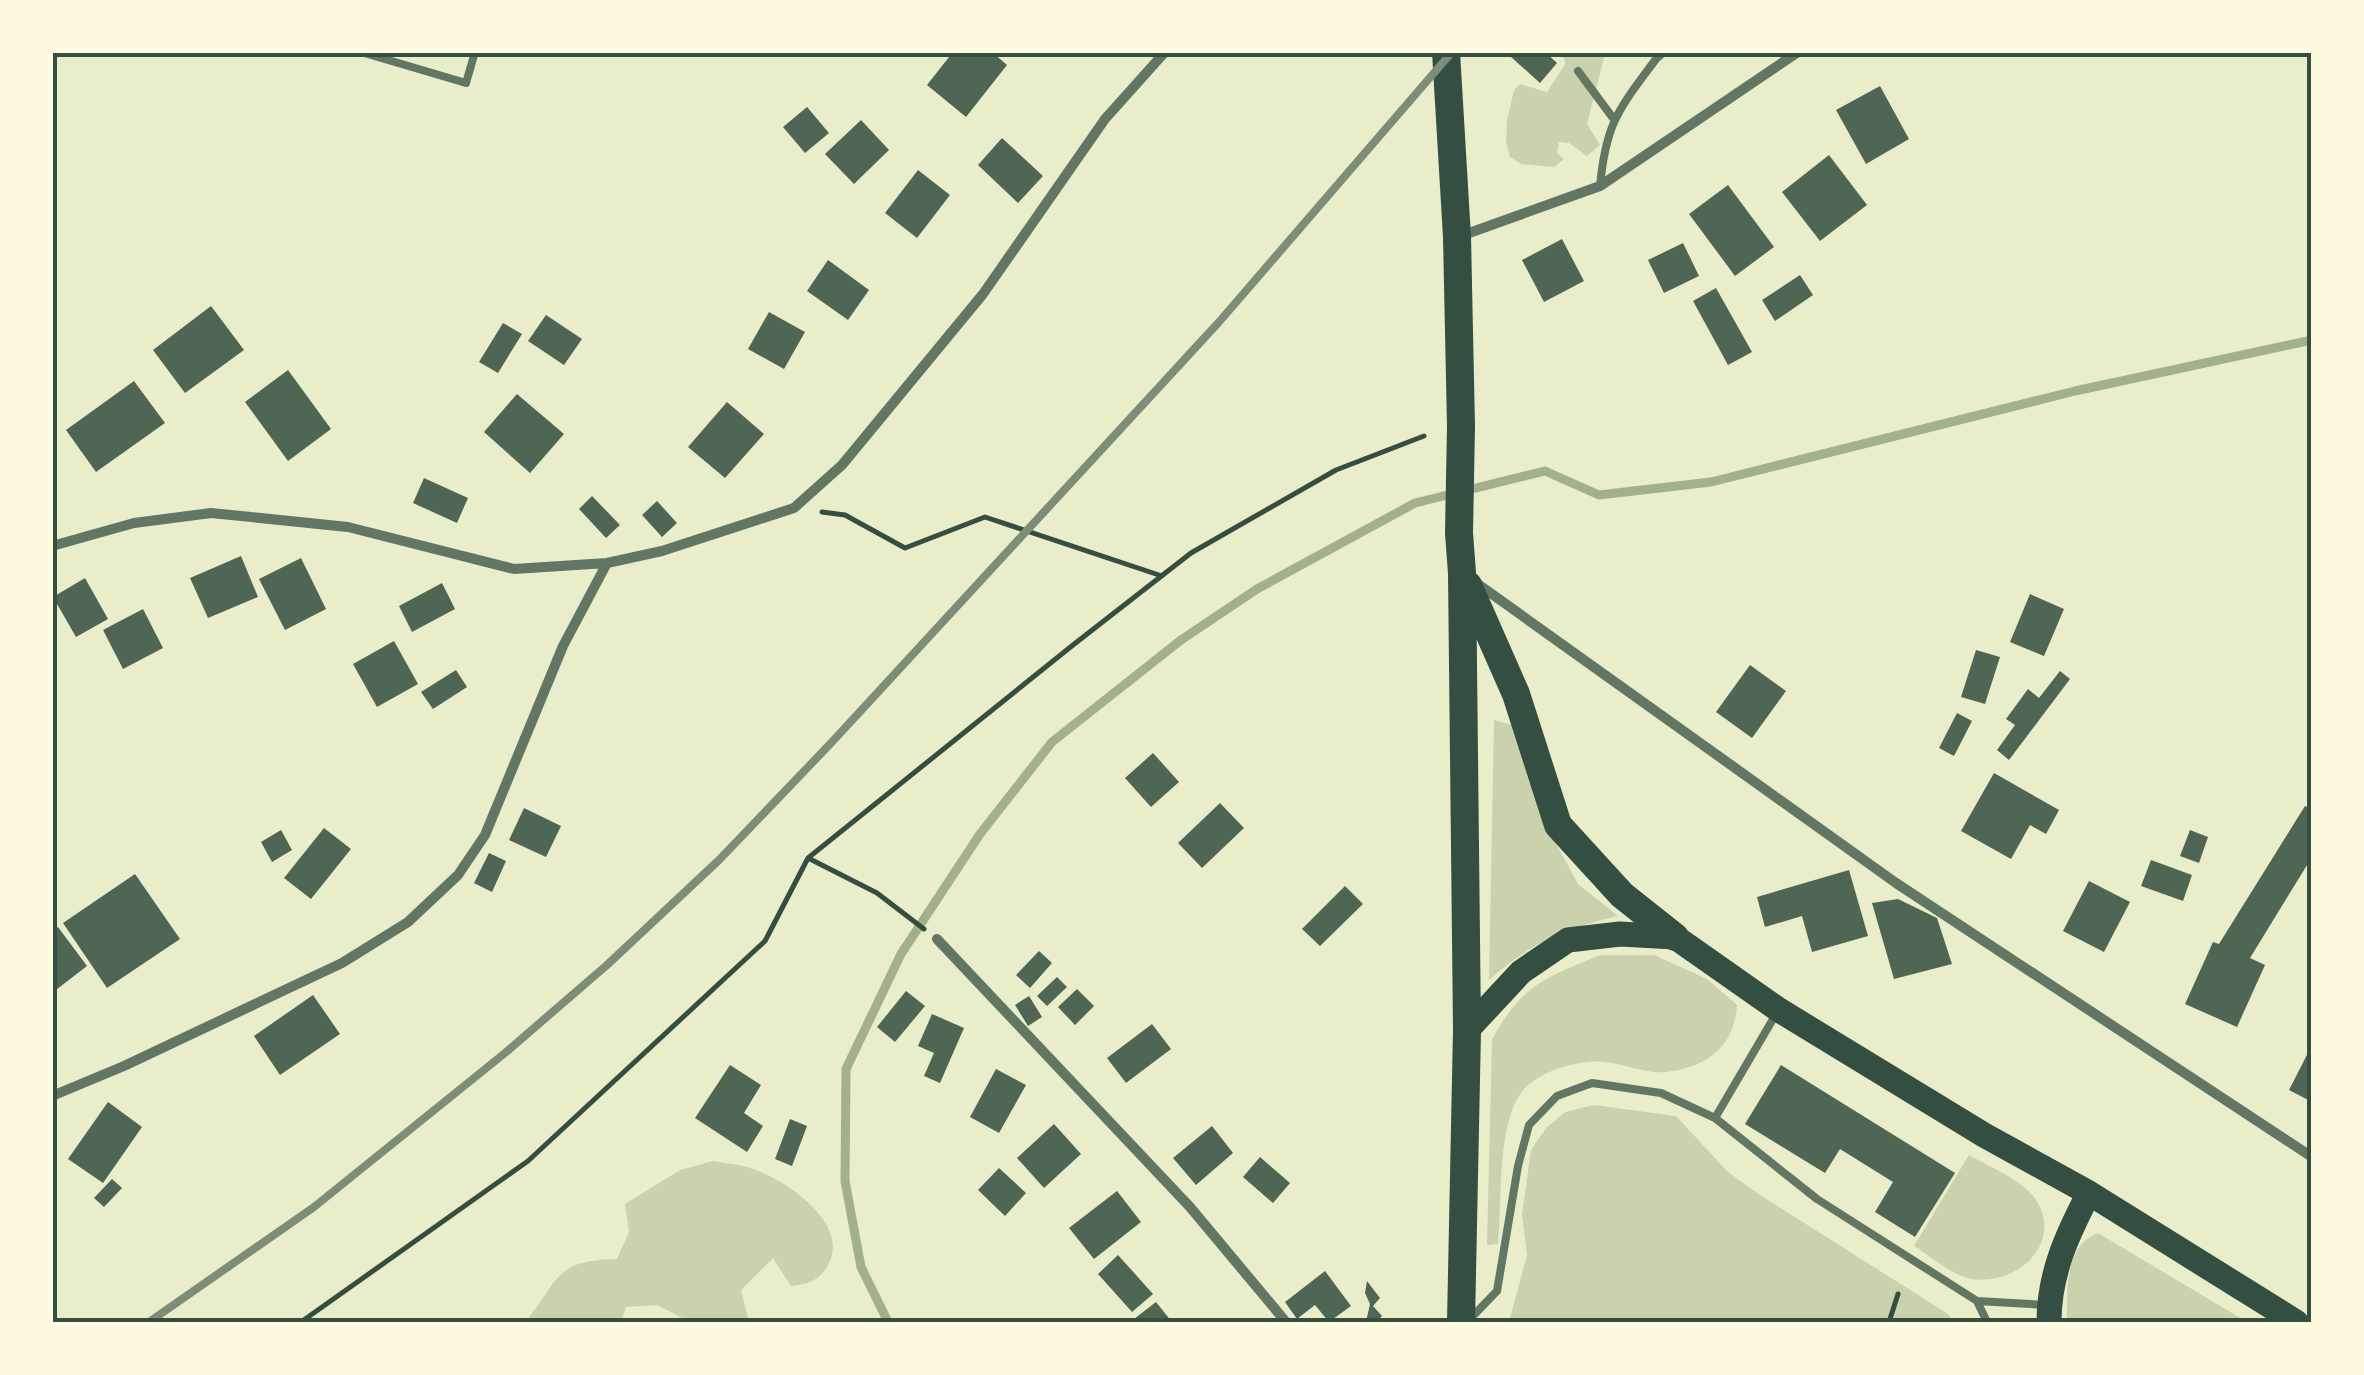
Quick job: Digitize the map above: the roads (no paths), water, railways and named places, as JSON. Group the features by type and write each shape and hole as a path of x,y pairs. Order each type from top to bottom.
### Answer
{"highway":[{"path":"1446,52 1457,237 1461,426 1464,1322"},
{"path":"1462,573 1516,694 1558,825 1622,895 1675,936"}],"main road":[{"path":"1466,1030 1521,972 1568,940 1620,934 1675,936 1779,1010 1984,1135 2089,1193 2296,1322"},
{"path":"2049,1314 2061,1247 2089,1193"}],"street":[{"path":"52,546 134,523 211,512 348,527 514,568 607,563 662,550 794,508 842,465 983,294 1105,119 1165,52"},
{"path":"1457,237 1600,186 1798,52"},
{"path":"52,1096 342,962 408,922 458,875 485,835 563,646 607,563"},
{"path":"1462,573 1896,883 2312,1157"},
{"path":"938,938 1190,1207 1286,1322"}],"lane":[{"path":"361,52 466,83 475,52"},
{"path":"1600,186 1604,148 1614,118 1664,52"},
{"path":"1578,71 1614,118"},
{"path":"1715,1118 1779,1010"},
{"path":"1464,1322 1497,1291 1529,1124 1556,1096 1592,1083 1661,1093 1715,1118 1817,1199 1976,1301 2049,1314"},
{"path":"1976,1301 1986,1322"}],"waterway":[{"path":"888,1322 861,1267 845,1181 846,1069 901,954 980,834 1052,742 1181,640 1257,589 1415,503 1545,471 1599,495 1711,482 2075,391 2312,340"}],"railway":[{"path":"149,1322 314,1207 505,1053 719,860 1219,322 1452,52"}]}
